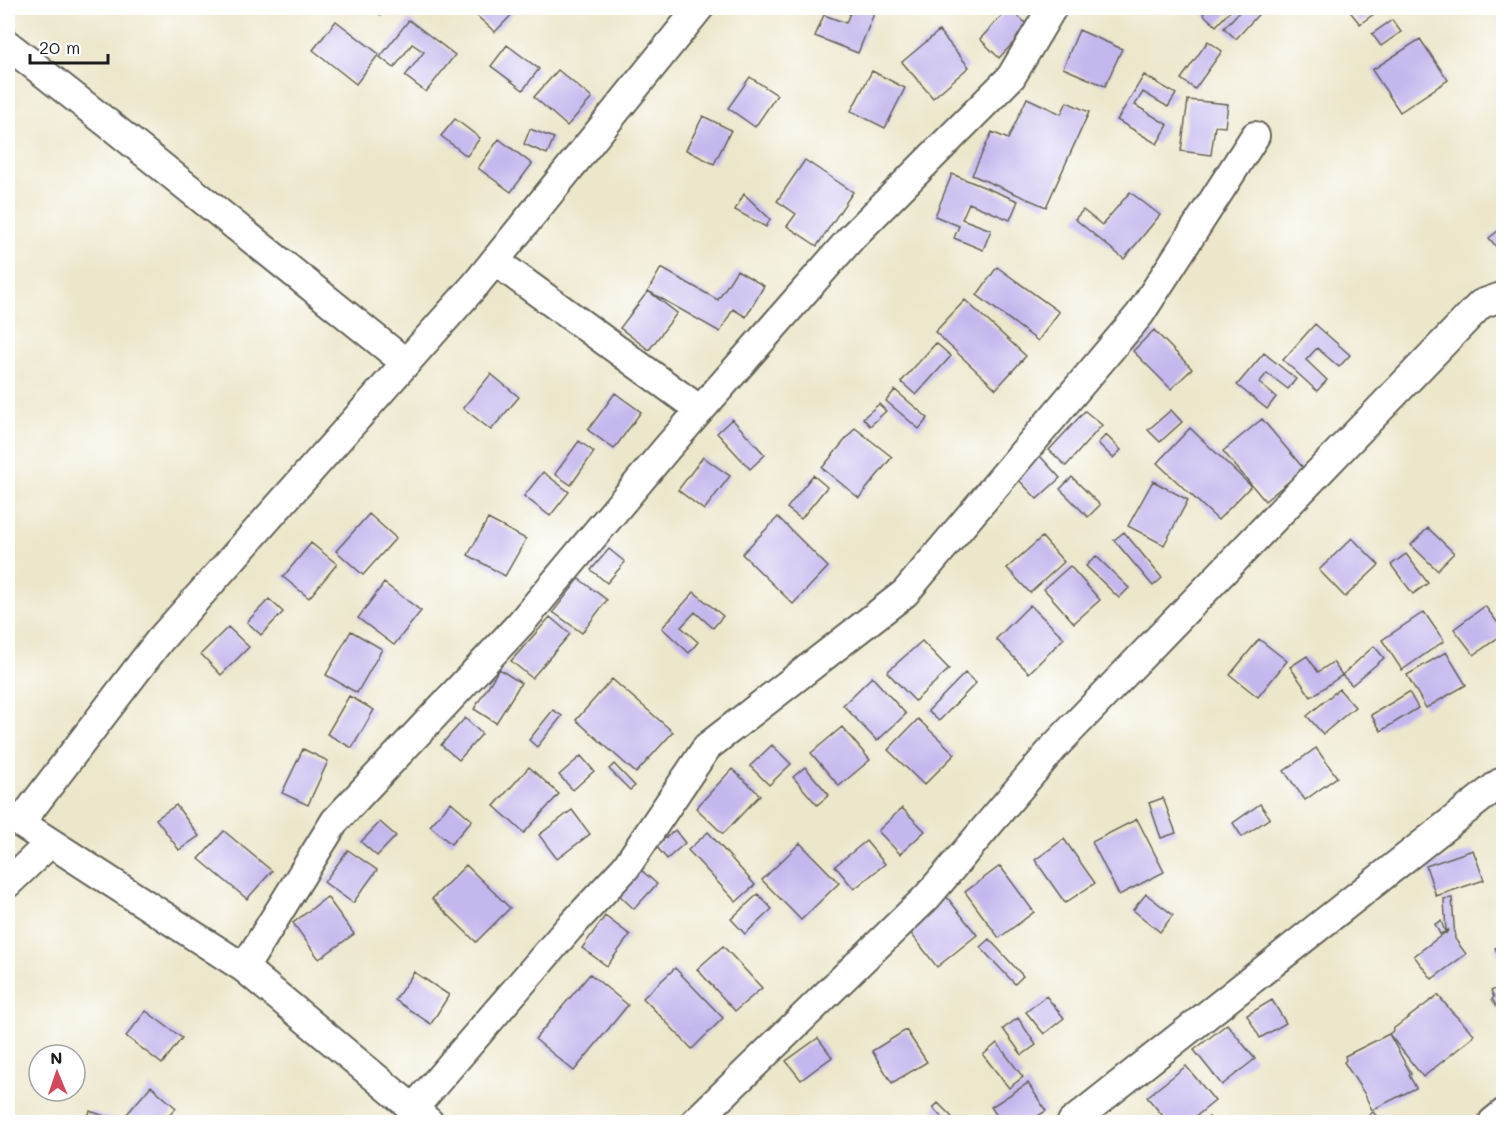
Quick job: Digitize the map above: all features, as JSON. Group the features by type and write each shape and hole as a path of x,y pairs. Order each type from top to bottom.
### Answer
{"street":[{"path":"699,8 495,261 159,641 14,819 244,968 421,1116 569,928 627,867 707,747 905,593 1140,314 1255,136"},
{"path":"244,968 334,821 520,624 700,410 852,237 1011,77 1052,8"},
{"path":"8,45 406,363"},
{"path":"495,261 700,410"},
{"path":"695,1122 927,897 1055,746 1481,304 1503,296"},
{"path":"1072,1122 1502,780"},
{"path":"8,883 50,843"},
{"path":"1493,1122 1503,1113"}],"building":[{"path":"372,8 388,8 381,15"},
{"path":"468,8 518,8 495,32"},
{"path":"852,8 866,8 875,11 858,53 815,36 824,15 846,23"},
{"path":"1009,8 1029,26 999,58 980,39"},
{"path":"1209,8 1233,8 1216,26 1203,14"},
{"path":"1243,8 1264,8 1236,39 1224,28"},
{"path":"1358,8 1382,8 1360,24 1351,13"},
{"path":"409,20 455,55 426,92 405,76 424,52 412,44 394,68 380,57"},
{"path":"1392,20 1401,32 1381,46 1372,34"},
{"path":"336,21 379,54 356,84 313,50"},
{"path":"1079,30 1122,49 1105,86 1063,68"},
{"path":"939,31 969,67 933,98 902,62"},
{"path":"1420,39 1448,80 1400,112 1372,70"},
{"path":"1208,41 1222,51 1195,89 1181,79"},
{"path":"507,45 539,69 523,90 491,66"},
{"path":"558,70 592,98 567,126 534,97"},
{"path":"872,71 905,88 885,128 851,111"},
{"path":"1144,75 1176,94 1168,107 1143,92 1135,105 1168,125 1157,144 1117,120"},
{"path":"750,77 777,95 755,127 728,108"},
{"path":"1027,98 1061,114 1067,102 1089,112 1046,207 972,175 992,132 1008,139"},
{"path":"1188,100 1228,104 1225,127 1215,126 1211,155 1181,151"},
{"path":"703,116 731,130 714,164 686,150"},
{"path":"455,119 480,138 467,156 441,136"},
{"path":"530,129 554,138 547,154 524,144"},
{"path":"499,139 532,164 511,192 478,168"},
{"path":"805,160 853,192 817,246 787,226 796,214 777,201"},
{"path":"952,174 1018,201 1010,220 969,203 962,219 991,230 983,250 954,238 959,226 935,216"},
{"path":"1130,192 1160,215 1124,259 1075,219 1083,210 1102,225"},
{"path":"744,194 770,219 766,227 735,210"},
{"path":"1504,226 1504,256 1489,238"},
{"path":"997,267 1059,312 1038,341 977,295"},
{"path":"661,268 718,300 737,270 764,286 746,317 733,309 720,332 648,291"},
{"path":"648,291 677,313 649,350 620,328"},
{"path":"965,300 1026,356 996,389 935,332"},
{"path":"1315,324 1350,355 1339,367 1317,348 1306,360 1327,380 1317,391 1283,360"},
{"path":"1154,330 1192,369 1171,389 1133,351"},
{"path":"936,343 951,356 916,395 901,382"},
{"path":"1264,353 1296,379 1288,389 1267,373 1259,383 1276,397 1267,409 1237,385"},
{"path":"491,374 519,397 491,430 463,408"},
{"path":"895,390 928,418 919,429 886,401"},
{"path":"615,393 641,412 614,449 588,430"},
{"path":"879,404 886,411 870,426 863,418"},
{"path":"1171,410 1182,422 1160,442 1148,430"},
{"path":"1085,411 1102,425 1066,466 1049,450"},
{"path":"732,419 765,455 750,469 717,433"},
{"path":"1262,419 1304,469 1265,501 1223,451"},
{"path":"855,428 892,457 859,498 822,468"},
{"path":"1190,428 1251,486 1218,520 1157,463"},
{"path":"1106,435 1121,450 1113,458 1098,443"},
{"path":"579,441 594,452 571,485 555,474"},
{"path":"1040,456 1060,478 1037,499 1017,478"},
{"path":"703,457 730,476 704,510 678,490"},
{"path":"543,472 569,492 550,516 524,496"},
{"path":"813,475 827,487 801,519 787,508"},
{"path":"1072,477 1100,505 1088,517 1060,489"},
{"path":"1153,481 1188,500 1164,545 1128,526"},
{"path":"369,514 396,538 363,575 336,551"},
{"path":"778,517 828,567 793,604 742,554"},
{"path":"488,519 526,539 505,576 468,555"},
{"path":"1428,528 1454,553 1437,570 1411,545"},
{"path":"1124,532 1162,578 1153,586 1114,540"},
{"path":"1042,537 1064,562 1030,593 1007,568"},
{"path":"1352,538 1379,565 1345,597 1319,570"},
{"path":"311,543 337,564 309,598 283,577"},
{"path":"609,549 625,562 607,583 591,570"},
{"path":"1406,554 1428,583 1413,594 1391,565"},
{"path":"1096,556 1129,588 1119,598 1086,566"},
{"path":"1070,566 1100,600 1074,623 1044,589"},
{"path":"579,579 607,600 582,633 553,612"},
{"path":"384,583 421,611 394,645 358,618"},
{"path":"694,592 723,616 713,628 695,612 681,627 698,642 689,653 662,628"},
{"path":"269,599 283,612 261,635 247,622"},
{"path":"1030,605 1064,638 1029,673 996,639"},
{"path":"1485,606 1504,633 1474,655 1454,629"},
{"path":"1424,612 1444,641 1402,670 1382,640"},
{"path":"550,617 570,634 532,678 511,661"},
{"path":"228,627 249,647 221,675 201,654"},
{"path":"351,631 382,649 357,693 326,675"},
{"path":"1259,639 1287,661 1258,697 1230,675"},
{"path":"922,641 949,669 915,701 887,672"},
{"path":"1374,646 1384,658 1352,685 1342,675"},
{"path":"1446,652 1466,685 1426,708 1407,675"},
{"path":"1307,656 1318,672 1333,662 1342,675 1311,697 1290,667"},
{"path":"499,669 521,683 496,723 474,709"},
{"path":"965,673 976,683 939,721 928,711"},
{"path":"872,677 906,714 877,741 843,705"},
{"path":"612,679 673,732 636,773 576,720"},
{"path":"1339,689 1355,707 1323,734 1307,716"},
{"path":"1409,692 1418,708 1381,731 1371,715"},
{"path":"349,696 374,710 352,748 327,734"},
{"path":"553,710 562,716 537,747 529,740"},
{"path":"465,718 482,734 459,760 441,745"},
{"path":"918,719 955,754 924,785 888,750"},
{"path":"842,727 870,760 839,786 811,753"},
{"path":"772,745 791,764 769,785 750,766"},
{"path":"1316,748 1337,777 1305,800 1284,771"},
{"path":"303,749 328,761 308,805 282,793"},
{"path":"581,756 594,771 573,790 559,775"},
{"path":"614,764 635,786 630,790 609,769"},
{"path":"529,767 559,794 524,833 494,806"},
{"path":"805,767 829,795 817,805 793,777"},
{"path":"732,769 760,795 723,834 696,808"},
{"path":"1163,798 1176,833 1161,838 1149,803"},
{"path":"451,802 472,820 451,844 430,826"},
{"path":"1260,804 1270,818 1242,837 1233,823"},
{"path":"176,805 199,836 179,850 156,819"},
{"path":"902,808 925,831 900,854 878,831"},
{"path":"572,810 590,834 557,859 539,835"},
{"path":"1137,819 1164,872 1119,895 1092,842"},
{"path":"380,822 396,836 377,856 361,842"},
{"path":"675,830 685,843 667,859 656,846"},
{"path":"224,831 272,871 247,899 199,859"},
{"path":"708,832 755,885 736,902 688,850"},
{"path":"1064,839 1095,883 1065,903 1035,860"},
{"path":"866,841 885,864 854,889 835,866"},
{"path":"800,843 839,883 801,920 762,880"},
{"path":"348,850 377,870 353,903 324,882"},
{"path":"1473,850 1484,880 1436,896 1426,866"},
{"path":"466,865 510,908 476,942 432,899"},
{"path":"1000,866 1034,912 999,938 965,892"},
{"path":"641,870 657,884 634,909 618,894"},
{"path":"758,894 772,909 745,934 731,919"},
{"path":"1146,894 1173,915 1160,932 1133,910"},
{"path":"946,896 977,935 937,967 906,927"},
{"path":"327,897 354,934 319,959 293,923"},
{"path":"1452,898 1455,939 1466,954 1432,979 1414,956 1446,932 1446,934 1448,930 1446,931 1444,899"},
{"path":"605,916 630,935 607,966 582,948"},
{"path":"1441,921 1445,932 1440,934 1435,924"},
{"path":"989,939 1023,976 1015,984 980,947"},
{"path":"1504,943 1504,966 1495,948"},
{"path":"723,946 762,988 735,1011 697,969"},
{"path":"675,968 723,1018 692,1049 643,998"},
{"path":"414,972 449,995 431,1024 395,1000"},
{"path":"590,974 628,1005 574,1071 535,1039"},
{"path":"1504,985 1504,1019 1492,999 1494,997 1491,991"},
{"path":"1438,995 1474,1034 1423,1077 1389,1034"},
{"path":"1046,996 1064,1018 1044,1034 1026,1012"},
{"path":"1272,1000 1286,1023 1260,1038 1247,1015"},
{"path":"146,1011 182,1038 162,1064 126,1036"},
{"path":"1018,1018 1036,1045 1022,1055 1003,1029"},
{"path":"1227,1024 1255,1059 1222,1085 1194,1050"},
{"path":"906,1030 927,1062 892,1083 872,1051"},
{"path":"1389,1034 1416,1088 1372,1110 1344,1062 1345,1056"},
{"path":"818,1038 832,1057 801,1080 786,1061"},
{"path":"997,1043 1023,1077 1009,1088 983,1055"},
{"path":"1186,1066 1215,1101 1189,1122 1168,1122 1147,1097"},
{"path":"1028,1083 1046,1111 1028,1122 1001,1122 991,1107"},
{"path":"151,1086 176,1108 163,1122 137,1122 127,1114"},
{"path":"938,1103 957,1122 946,1122 933,1108"},
{"path":"90,1111 121,1122 86,1122"},
{"path":"1373,1112 1382,1122 1361,1122"},
{"path":"1209,1117 1213,1122 1201,1122"}]}
